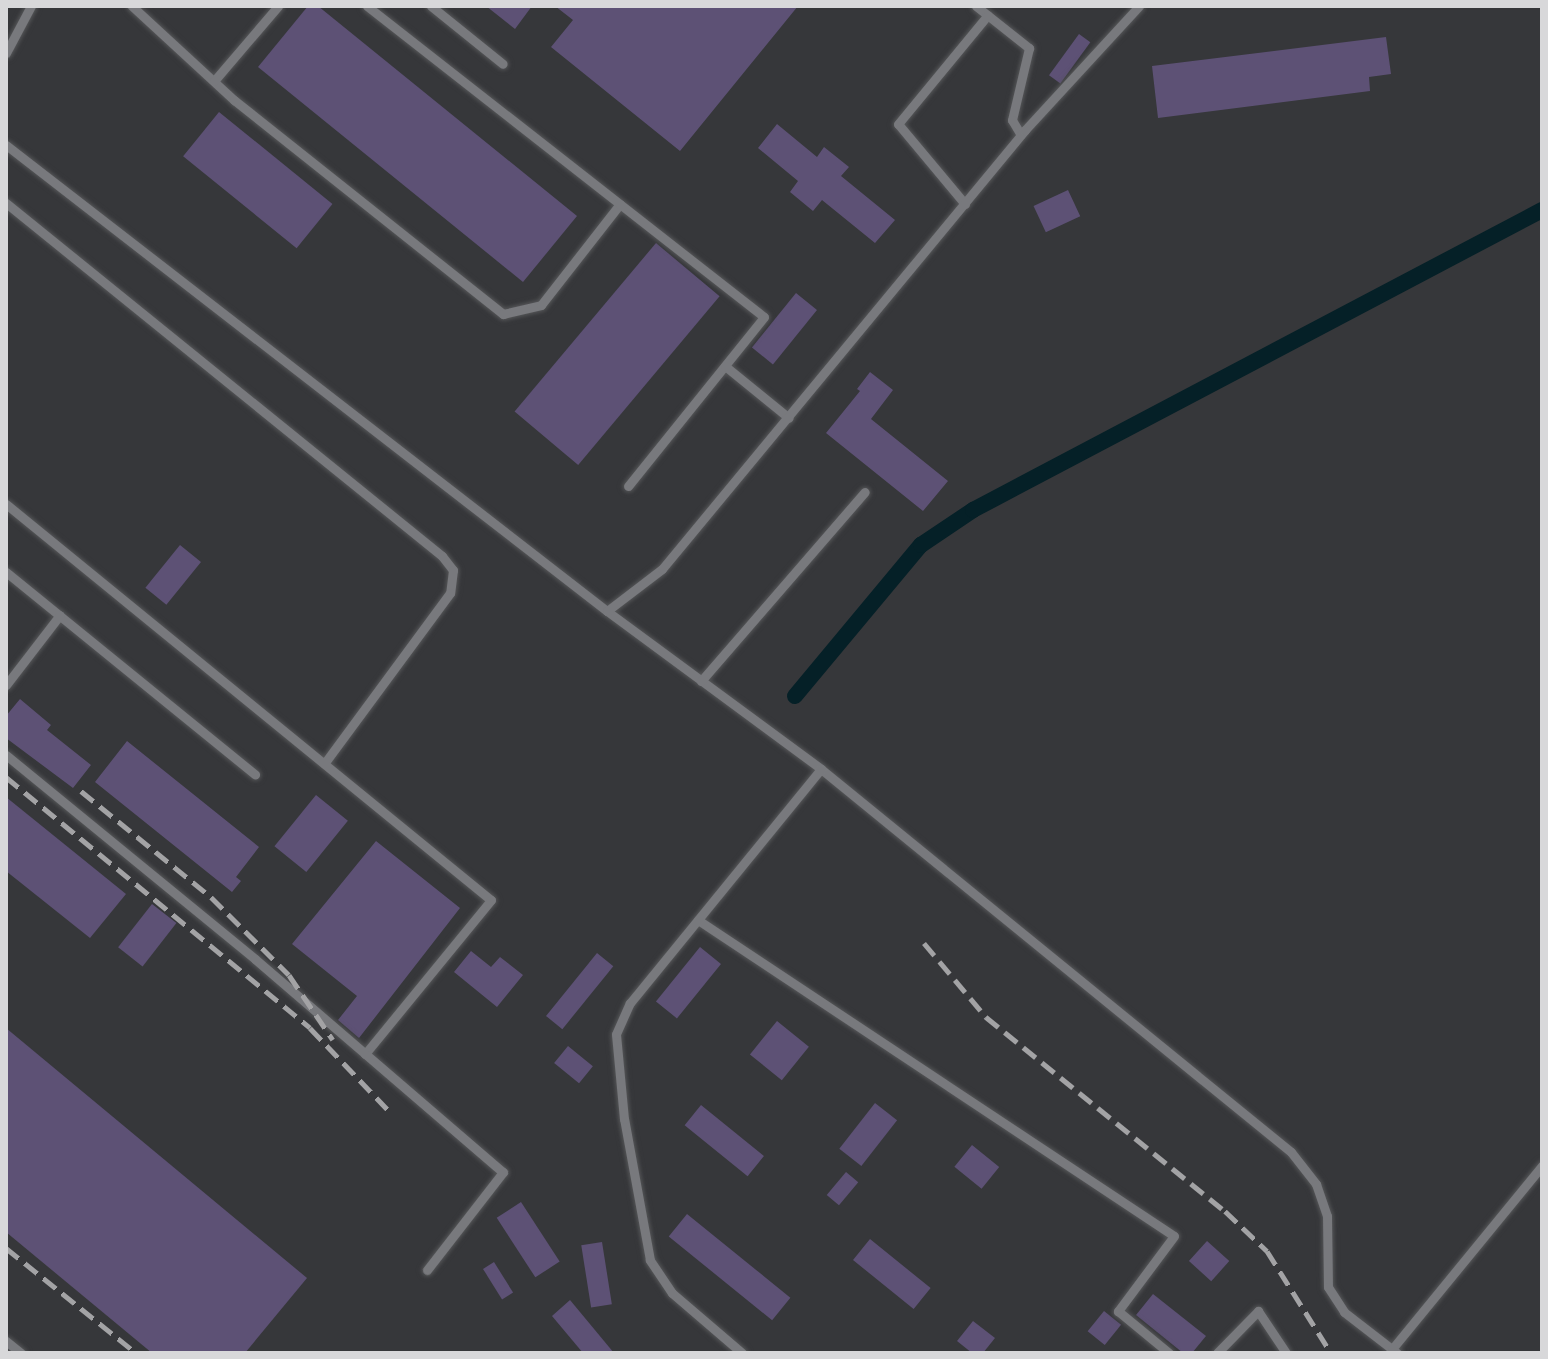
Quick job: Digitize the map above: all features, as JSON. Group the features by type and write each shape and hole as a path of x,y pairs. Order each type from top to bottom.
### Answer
{"lane":[{"path":"6,53 31,6"},
{"path":"132,6 214,81 503,314 541,305 620,204"},
{"path":"214,81 278,6"},
{"path":"367,6 764,317 628,486"},
{"path":"431,6 503,64"},
{"path":"976,6 1029,48 1012,120 1021,135"},
{"path":"607,611 662,569 1021,135 1139,6"},
{"path":"965,204 898,124 988,15"},
{"path":"6,145 607,611 821,769 1291,1152 1316,1184 1327,1216 1328,1287 1344,1312 1395,1351 1542,1166"},
{"path":"6,203 442,556 453,570 450,593 324,764"},
{"path":"725,366 789,418"},
{"path":"701,681 865,492"},
{"path":"6,504 491,900 365,1054"},
{"path":"6,572 255,774"},
{"path":"6,685 60,615"},
{"path":"6,755 503,1172 427,1270"},
{"path":"742,1353 672,1293 650,1260 624,1119 616,1034 630,1003 821,769"},
{"path":"698,920 1174,1236 1118,1311 1169,1353"},
{"path":"1217,1353 1258,1311 1286,1353"},
{"path":"6,1341 21,1353"}],"building":[{"path":"308,6 318,6 577,216 523,282 258,67"},
{"path":"486,6 532,6 515,29"},
{"path":"555,6 798,6 680,151 551,47 573,20"},
{"path":"1079,34 1090,42 1060,83 1049,75"},
{"path":"1386,37 1391,74 1369,77 1370,91 1158,118 1152,66"},
{"path":"219,112 332,204 297,248 183,156"},
{"path":"777,124 817,157 824,147 849,167 841,176 895,220 875,243 822,200 813,211 790,192 798,181 758,148"},
{"path":"1068,190 1080,216 1046,232 1034,206"},
{"path":"656,243 720,296 578,465 515,412"},
{"path":"796,293 817,310 773,364 752,347"},
{"path":"870,372 893,390 871,419 948,481 923,511 826,433 860,391 857,389"},
{"path":"180,545 201,562 166,605 145,588"},
{"path":"20,699 51,725 47,730 91,765 73,788 6,738 6,716"},
{"path":"127,741 259,847 236,877 241,881 232,892 95,782"},
{"path":"316,795 348,821 306,872 274,846"},
{"path":"6,797 126,894 90,938 6,871"},
{"path":"376,841 460,908 359,1038 338,1020 357,996 292,944"},
{"path":"152,904 176,923 143,966 118,947"},
{"path":"700,947 721,964 677,1018 656,1001"},
{"path":"471,951 491,967 500,957 523,975 497,1007 454,972"},
{"path":"597,953 613,966 562,1029 546,1016"},
{"path":"777,1021 809,1047 782,1080 750,1054"},
{"path":"6,1028 307,1278 245,1353 152,1353 6,1232"},
{"path":"568,1046 593,1066 579,1083 554,1063"},
{"path":"875,1103 897,1120 861,1166 839,1149"},
{"path":"701,1105 764,1156 748,1176 685,1125"},
{"path":"972,1145 999,1167 982,1189 954,1167"},
{"path":"846,1172 858,1182 839,1205 827,1195"},
{"path":"521,1202 560,1262 535,1277 497,1218"},
{"path":"687,1214 790,1298 772,1320 669,1237"},
{"path":"870,1239 931,1288 914,1309 853,1260"},
{"path":"1207,1241 1229,1261 1211,1281 1189,1261"},
{"path":"602,1242 612,1304 591,1308 581,1245"},
{"path":"494,1262 513,1293 502,1299 483,1269"},
{"path":"1153,1294 1206,1336 1192,1353 1183,1353 1136,1315"},
{"path":"570,1300 614,1353 583,1353 552,1316"},
{"path":"1104,1311 1121,1325 1105,1345 1088,1331"},
{"path":"973,1321 995,1338 983,1353 972,1353 957,1341"}],"waterway":[{"path":"795,696 921,545 973,510 1542,210"}],"railway":[{"path":"6,777 310,1028 389,1111"},
{"path":"81,791 211,897 289,975 333,1040"},
{"path":"924,943 986,1017 1225,1211 1267,1251 1331,1353"},
{"path":"6,1248 136,1353"}]}
